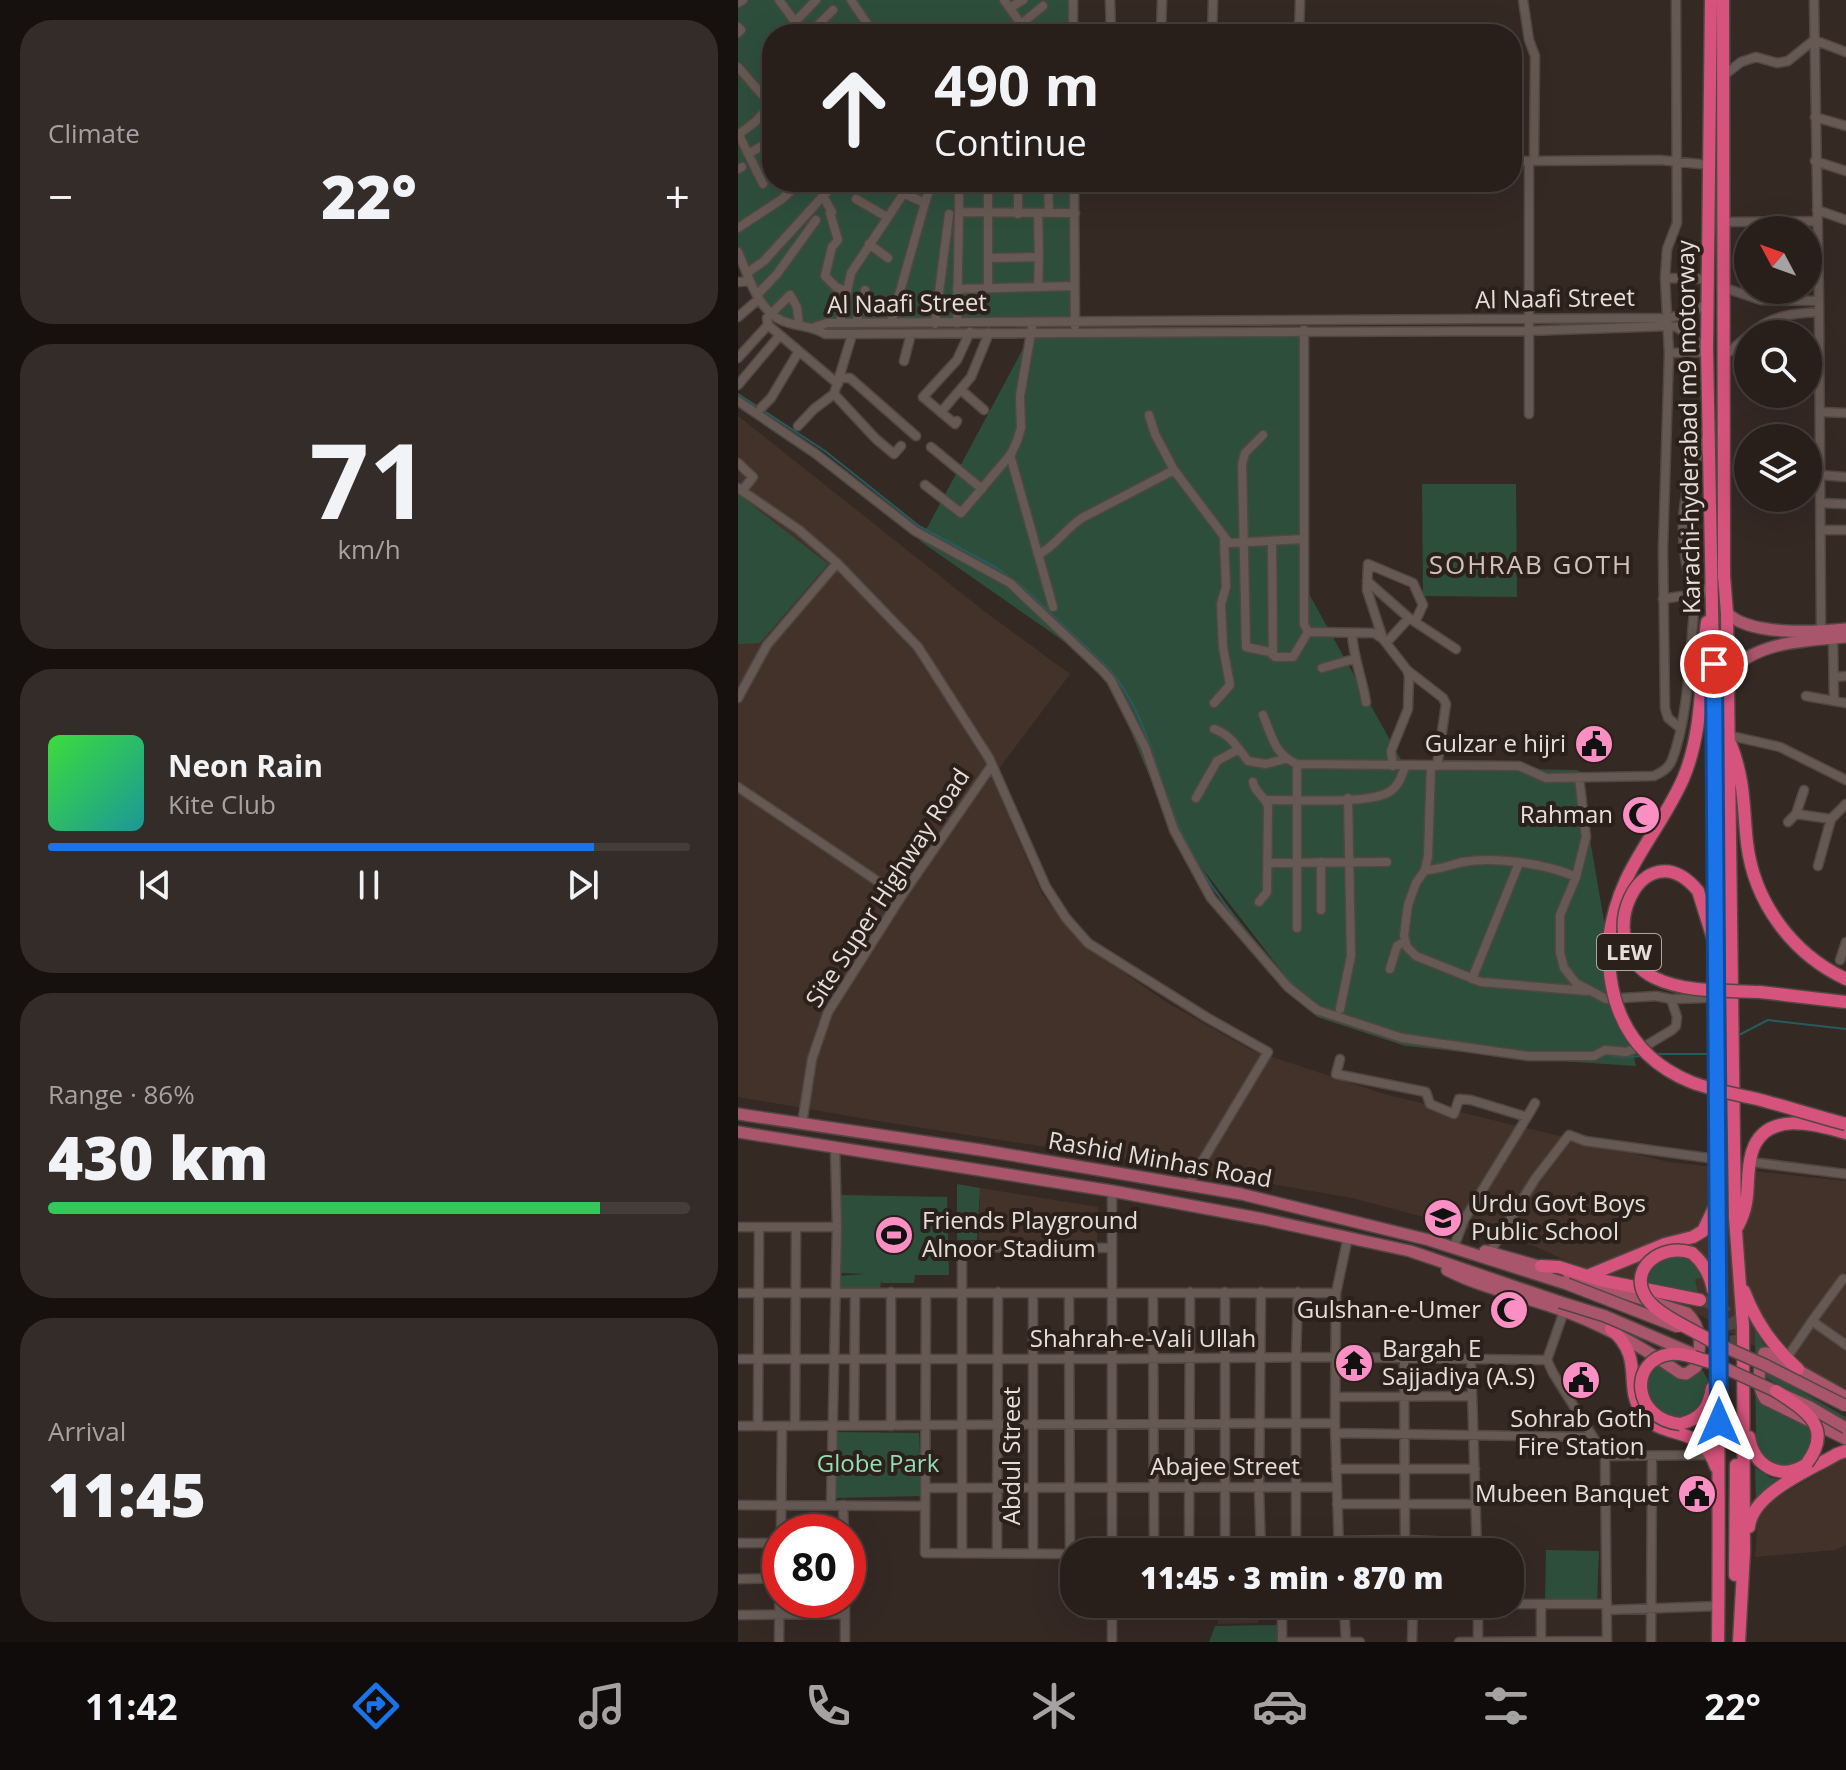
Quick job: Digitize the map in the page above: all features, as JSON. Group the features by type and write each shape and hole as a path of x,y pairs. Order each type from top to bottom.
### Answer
{"highway":[{"name":"Karachi-hyderabad m9 motorway","path":"1711,0 1708,350 1717,952 1717,1180"},
{"path":"1723,0 1724,576 1736,1230 1743,1326 1744,1552 1739,1642"},
{"name":"LEW","path":"1712,583 1701,667 1699,718 1689,762 1672,800 1621,887 1613,910 1609,938 1610,982 1620,1016 1637,1043 1664,1067 1694,1083 1846,1124"},
{"path":"1727,735 1741,773 1751,864 1767,906 1790,938 1807,955 1846,979"},
{"name":"LEW","path":"1717,952 1698,891 1681,875 1669,871 1657,872 1635,888 1624,912 1624,937 1633,959 1647,973 1668,983 1699,989 1806,995 1846,1002"},
{"path":"1736,1230 1748,1203 1751,1162 1758,1140 1774,1127 1806,1123 1846,1133"},
{"path":"1587,1276 1703,1231 1713,1209 1717,1180"},
{"path":"1716,1354 1674,1353 1656,1359 1647,1368 1641,1388 1646,1407 1662,1421 1680,1424 1691,1421 1709,1404 1716,1354 1719,1321 1717,1180"},
{"path":"1716,1354 1655,1308 1644,1294 1643,1276 1650,1260 1666,1250 1683,1249 1702,1261 1708,1271 1719,1321"},
{"path":"1541,1266 1559,1267 1700,1300"},
{"path":"1739,1273 1757,1319 1786,1359 1798,1369"},
{"path":"1611,1329 1629,1351 1634,1393 1643,1415 1665,1430 1685,1434 1706,1447 1720,1478"},
{"path":"1716,1354 1720,1478 1718,1642"},
{"path":"1736,1356 1735,1578 1740,1601"},
{"path":"1743,1395 1750,1442 1758,1460 1774,1471 1787,1472 1807,1463 1818,1443 1815,1423 1800,1406 1776,1391"},
{"path":"1744,1552 1750,1519 1763,1498 1846,1451"}],"main road":[{"path":"1727,613 1739,622 1778,630 1846,629"},
{"path":"1778,630 1779,645"},
{"path":"1727,674 1744,658 1779,645 1840,638"},
{"name":"Rashid Minhas Road","path":"738,1114 981,1150 1241,1194 1429,1240 1612,1300 1716,1354"},
{"name":"Rashid Minhas Road","path":"738,1132 1112,1191 1348,1237 1410,1251 1562,1306"},
{"path":"1429,1240 1541,1266 1687,1313 1699,1327 1696,1367 1686,1374 1680,1373 1611,1329 1562,1306"},
{"path":"1562,1306 1605,1316 1716,1354 1846,1406"},
{"path":"1844,1393 1764,1353 1761,1358 1762,1396 1846,1439"},
{"path":"1716,1354 1776,1391 1846,1428"}],"street":[{"path":"779,0 795,22 816,0"},
{"path":"851,0 864,24"},
{"path":"1023,0 1007,4 1021,24 1043,6"},
{"path":"1073,0 1073,24"},
{"path":"1110,0 1111,24"},
{"path":"1161,24 1162,0"},
{"path":"1212,24 1213,0"},
{"path":"1300,0 1300,24"},
{"path":"1523,0 1529,40 1535,56 1529,414"},
{"path":"1676,0 1677,223 1667,249 1665,278 1669,353 1663,599 1665,708 1668,718 1680,728"},
{"path":"1814,0 1817,216"},
{"path":"817,24 833,10"},
{"path":"1723,76 1741,62 1756,57 1777,63 1788,61 1814,40"},
{"path":"1814,40 1846,52"},
{"path":"738,67 762,93"},
{"path":"762,115 738,134 762,182"},
{"path":"1815,117 1846,126"},
{"path":"750,153 762,146"},
{"path":"1522,161 1660,160 1710,165"},
{"path":"1815,161 1846,171"},
{"path":"738,228 789,192"},
{"path":"738,282 749,277 827,192"},
{"path":"891,323 928,192"},
{"path":"957,323 959,192"},
{"path":"988,192 988,288"},
{"path":"1018,192 1018,214"},
{"path":"1048,192 1049,213"},
{"path":"1074,192 1075,326"},
{"path":"840,323 851,273 904,193 925,203"},
{"path":"823,196 832,212 838,240 832,247 825,276 845,291"},
{"path":"856,199 887,217"},
{"path":"1817,210 1846,220"},
{"path":"959,212 1075,213"},
{"path":"1038,213 1038,287"},
{"path":"935,324 949,214"},
{"path":"738,317 777,274 816,220"},
{"path":"1722,222 1734,222"},
{"path":"869,244 888,258"},
{"path":"738,252 758,297 771,313 781,320 815,327"},
{"path":"988,258 1039,257"},
{"path":"1665,278 1708,279"},
{"path":"957,289 1074,286"},
{"path":"1725,288 1734,291"},
{"path":"856,323 865,290"},
{"path":"799,325 797,307 790,295 767,318 768,325 838,381"},
{"name":"Al Naafi Street","path":"1075,326 1304,332 1528,331 1668,322 1708,304"},
{"path":"1819,304 1820,424"},
{"path":"1770,320 1793,313 1819,312"},
{"path":"1305,320 1304,624 1308,632"},
{"name":"Al Naafi Street","path":"815,327 827,323 972,323 1032,327 1305,320 1668,322"},
{"path":"1668,322 1708,350"},
{"path":"957,421 955,424 923,397 957,360 972,323"},
{"path":"738,358 768,325"},
{"name":"Al Naafi Street","path":"815,327 825,334 852,335 970,334 1032,327"},
{"path":"925,485 961,513 1010,455 1021,428 1020,396 1032,327"},
{"path":"941,412 961,390 978,363 989,333"},
{"path":"904,361 911,334"},
{"path":"738,385 780,335"},
{"path":"798,426 834,394 852,335"},
{"path":"1724,356 1734,348"},
{"path":"1669,353 1708,350"},
{"path":"761,408 771,398 799,351"},
{"path":"838,381 850,378 916,436"},
{"path":"961,390 984,410"},
{"path":"834,394 894,454 901,446"},
{"path":"738,401 816,454 915,531 1010,583 1102,670 1111,680 1145,747 1174,830 1211,898 1301,1000 1317,1010 1402,1038 1528,1056 1594,1056 1605,1050 1626,1052 1636,1049 1672,1030 1677,1017 1671,999"},
{"path":"1820,412 1846,413"},
{"path":"1149,415 1155,434 1174,470 1229,543 1304,539"},
{"path":"1263,715 1278,751 1285,759 1297,764 1519,766 1546,778 1654,776 1665,771 1680,728 1695,600 1684,555 1685,491 1710,427"},
{"path":"1263,435 1245,453 1242,464 1246,647 1293,657 1308,632"},
{"path":"931,447 982,489"},
{"path":"1010,455 1053,607"},
{"path":"738,463 753,477 740,489"},
{"path":"1038,555 1054,547 1073,524 1174,470"},
{"path":"1822,475 1846,477"},
{"name":"Site Super Highway Road","path":"740,489 799,530 837,563 918,647 992,765 901,897 828,1012 812,1059 802,1124"},
{"path":"1822,503 1846,504"},
{"path":"1820,512 1821,631"},
{"path":"1821,530 1846,530"},
{"path":"1214,703 1230,685 1223,647 1221,604 1227,579 1224,538"},
{"path":"1272,541 1273,655"},
{"path":"738,698 767,645 837,563"},
{"path":"1368,564 1413,583 1423,605 1412,620 1384,641 1367,581 1368,564"},
{"path":"1367,581 1412,620 1456,649"},
{"path":"1695,600 1712,583"},
{"path":"1663,599 1681,596 1695,600"},
{"path":"1308,632 1374,633 1407,670 1443,698 1446,704 1434,766 1425,870 1416,883 1408,905 1404,942 1416,956 1472,979 1530,988 1588,991"},
{"path":"1352,633 1354,659 1362,674 1366,702"},
{"path":"1834,701 1840,638"},
{"path":"1322,668 1354,659"},
{"path":"1393,766 1391,751 1408,709 1407,670"},
{"path":"1834,677 1846,676"},
{"path":"1806,696 1846,703"},
{"path":"1214,729 1224,733 1248,761 1256,764 1285,759"},
{"path":"1727,735 1780,747 1846,780"},
{"path":"1196,798 1217,761 1239,749"},
{"path":"1297,764 1297,928"},
{"path":"992,765 1046,887 1066,918 1088,943 1268,1052 1188,1185"},
{"path":"1265,800 1367,798 1391,791 1399,783 1405,767"},
{"path":"1579,777 1586,837 1576,877 1560,915 1560,953 1564,968 1576,983 1606,999 1656,996 1705,998 1716,982"},
{"path":"1253,782 1268,807 1267,892 1259,902"},
{"path":"738,787 901,897"},
{"path":"1788,822 1796,814 1804,790"},
{"path":"1340,1009 1351,956 1348,798"},
{"path":"1818,866 1831,819 1846,804"},
{"path":"1796,814 1831,819"},
{"path":"1425,870 1481,861 1519,863 1566,872 1576,877"},
{"path":"1321,862 1321,910"},
{"path":"1268,863 1387,862"},
{"path":"1472,979 1519,863"},
{"path":"1390,969 1397,946 1404,942"},
{"path":"1840,960 1846,942"},
{"path":"1340,1059 1336,1074 1426,1092 1430,1104 1454,1114 1459,1099 1527,1117"},
{"path":"1455,1244 1464,1220 1535,1103"},
{"path":"1490,1252 1535,1179 1569,1135 1589,1141 1716,1159"},
{"path":"831,1505 837,1227 835,1148"},
{"path":"1751,1162 1846,1174"},
{"path":"1112,1191 1112,1538"},
{"path":"738,1227 837,1227"},
{"path":"758,1426 759,1227"},
{"path":"795,1425 796,1227"},
{"path":"1339,1538 1336,1293 1348,1237"},
{"path":"962,1552 962,1247 1111,1248"},
{"path":"1786,1359 1845,1279"},
{"path":"891,1292 891,1426"},
{"path":"997,1552 998,1292"},
{"path":"1189,1538 1190,1292"},
{"path":"1225,1292 1225,1538"},
{"path":"1261,1292 1261,1538"},
{"path":"1296,1538 1298,1292"},
{"path":"738,1293 1336,1293"},
{"path":"854,1425 855,1293"},
{"path":"926,1293 925,1553 1060,1554"},
{"name":"Abdul Street","path":"1033,1293 1033,1553"},
{"path":"1069,1293 1072,1538"},
{"path":"1153,1293 1154,1538"},
{"path":"1459,1642 1607,1642 1605,1456 1547,1360 1562,1306"},
{"path":"1812,1321 1846,1345"},
{"name":"Shahrah-e-Vali Ullah","path":"738,1359 1337,1357 1547,1360"},
{"path":"1404,1358 1405,1538"},
{"path":"1471,1360 1477,1538"},
{"path":"1337,1397 1472,1396"},
{"path":"738,1426 1335,1423"},
{"path":"781,1514 782,1426"},
{"path":"1336,1433 1592,1437"},
{"path":"1605,1456 1711,1455"},
{"path":"1651,1642 1652,1456"},
{"path":"1336,1469 1475,1469"},
{"name":"Abajee Street","path":"925,1488 1336,1487"},
{"path":"1337,1504 1476,1504"},
{"path":"738,1505 925,1506"},
{"path":"843,1505 843,1514"},
{"path":"738,1543 762,1543"},
{"path":"738,1579 762,1578"},
{"path":"1524,1605 1650,1609 1719,1606"},
{"path":"1541,1605 1541,1642"},
{"path":"738,1615 762,1614"},
{"path":"779,1618 779,1642"},
{"path":"844,1618 845,1642"},
{"path":"1112,1618 1112,1642"},
{"path":"1282,1618 1282,1642 1360,1642"},
{"path":"1345,1618 1346,1642"},
{"path":"1412,1642 1413,1618"},
{"path":"1478,1618 1478,1642"}],"shaded area":[{"path":"738,416 984,611 1070,674 992,778 1042,894 1081,943 1166,1002 1251,1050 1384,1094 1669,1162 1846,1181 1846,1398 1650,1287 1602,1277 1534,1246 1352,1198 738,1097"},
{"path":"980,1188 1098,1207 1097,1244 979,1241"},
{"path":"1846,1457 1846,1545 1835,1550 1755,1557 1758,1515 1763,1506"},
{"path":"1218,1618 1258,1618 1258,1623 1218,1624"}],"green space":[{"path":"738,0 1073,0 1073,24 762,24 762,192 1074,192 1075,321 799,325 767,318 738,251"},
{"path":"1032,332 1304,332 1304,585 1405,767 1578,770 1608,944 1636,1066 1405,1046 1317,1017 1171,828 1105,670 920,541"},
{"path":"1422,484 1516,484 1517,597 1423,596"},
{"path":"738,494 828,564 760,643 738,644"},
{"path":"957,1184 980,1188 977,1240 957,1240"},
{"name":"Friends Playground Alnoor Stadium","path":"841,1195 947,1197 949,1275 915,1275 914,1283 881,1281 880,1290 839,1290 839,1276 865,1274 840,1273"},
{"path":"1670,1255 1686,1258 1697,1267 1701,1278 1695,1279 1698,1294 1647,1284 1652,1267"},
{"path":"1755,1330 1767,1350 1758,1351 1758,1392 1813,1430 1811,1448 1805,1458 1795,1465 1778,1469 1756,1449"},
{"path":"1659,1365 1676,1375 1700,1366 1708,1380 1708,1395 1694,1416 1669,1419 1649,1401 1648,1382"},
{"path":"1764,1370 1846,1417 1846,1423 1763,1376"},
{"name":"Globe Park","path":"836,1432 919,1433 922,1496 835,1498"},
{"path":"1755,1468 1771,1478 1787,1480 1756,1499"},
{"path":"1546,1550 1599,1551 1597,1602 1545,1601"},
{"path":"1278,1625 1278,1642 1209,1642 1215,1626"}],"waterway":[{"path":"738,394 825,451 919,526 997,568 1025,589 1108,668 1134,706 1174,815 1192,854 1223,902 1272,962"},
{"path":"1276,967 1299,991"},
{"path":"1739,1035 1768,1020 1846,1029"},
{"path":"1526,1052 1592,1052"},
{"path":"1602,1054 1643,1056"},
{"path":"1657,1054 1711,1054"}],"tunnel":[{"path":"1700,1300 1720,1308 1731,1319 1736,1356"}],"place":[{"name":"Gulzar e hijri","path":"1594,744"},
{"name":"Rahman","path":"1641,815"},
{"name":"Urdu Govt Boys Public School","path":"1443,1218"},
{"name":"Friends Playground Alnoor Stadium","path":"894,1235"},
{"name":"Gulshan-e-Umer","path":"1509,1310"},
{"name":"Bargah E Sajjadiya (A.S)","path":"1354,1363"},
{"name":"Sohrab Goth Fire Station","path":"1581,1380"},
{"name":"Mubeen Banquet","path":"1697,1494"}],"district":[{"name":"SOHRAB GOTH","path":"1531,565"}],"route":[{"path":"1714,664 1719,1422"}]}
